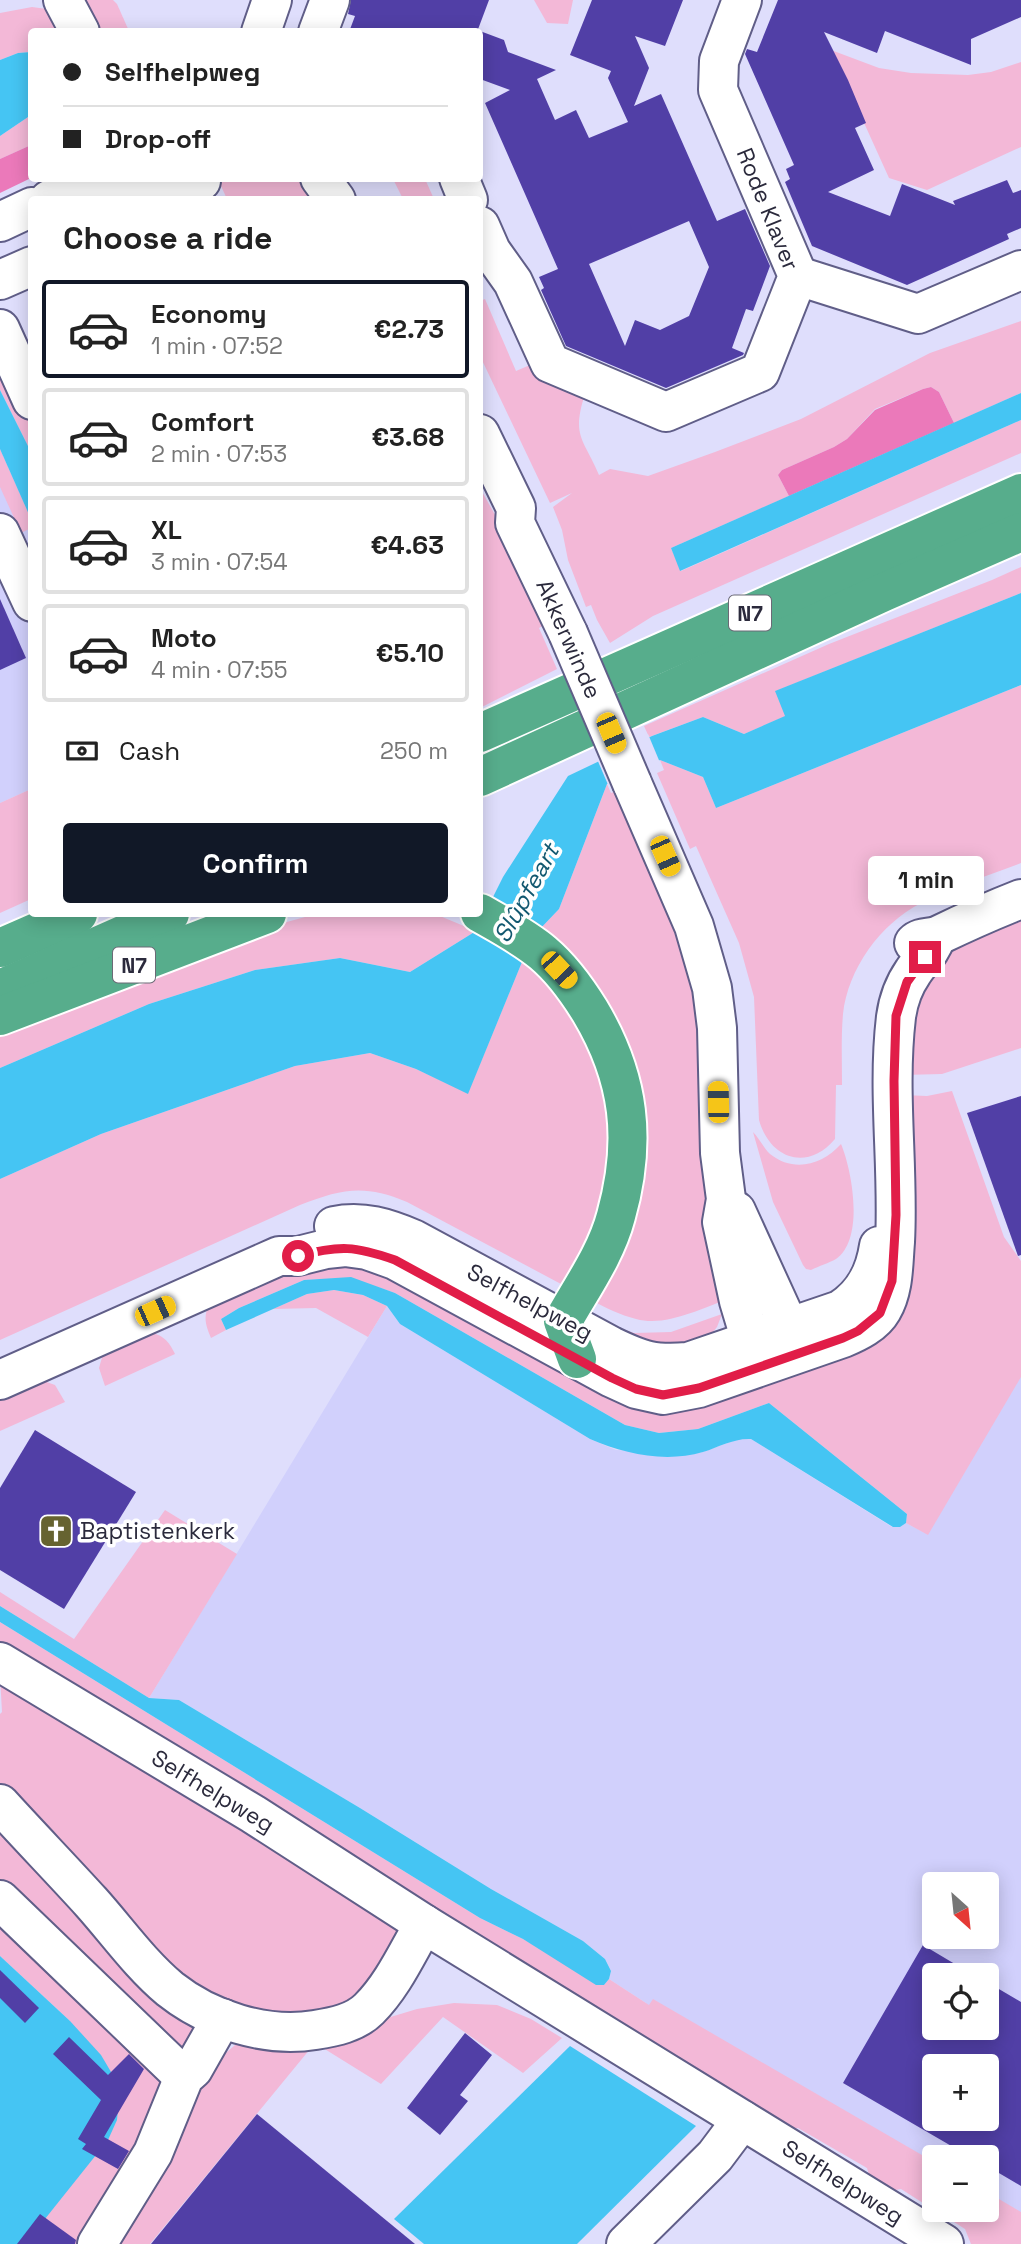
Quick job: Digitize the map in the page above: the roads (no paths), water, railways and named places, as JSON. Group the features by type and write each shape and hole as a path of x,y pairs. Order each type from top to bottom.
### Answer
{"highway":[{"name":"N7","path":"483,732 1021,493"},
{"name":"N7","path":"483,776 1021,532"},
{"path":"483,916 543,953 575,987 604,1036 617,1067 625,1097 627,1161 616,1218 596,1264 563,1321 577,1359"},
{"path":"0,948 71,917"},
{"name":"N7","path":"0,989 163,917"},
{"name":"N7","path":"0,1016 259,917"}],"street":[{"path":"63,0 78,28"},
{"path":"262,28 272,0"},
{"path":"320,28 330,0"},
{"name":"Rode Klaver","path":"483,233 491,251 513,282 551,363 666,412 760,372 798,276 718,90 719,61 742,0"},
{"path":"57,196 87,182 108,196"},
{"path":"117,196 142,187 201,186"},
{"path":"0,222 28,210"},
{"path":"0,280 28,268"},
{"path":"798,276 918,314 1021,270"},
{"path":"0,329 28,391"},
{"name":"Akkerwinde","path":"483,439 516,508 515,523 568,633 694,926 712,988 717,1028 720,1153 726,1199 740,1216 773,1343"},
{"name":"Akkerwinde","path":"483,482 502,514 515,523"},
{"path":"0,533 28,593"},
{"path":"773,1343 846,1306 864,1288 873,1270 880,1243 881,1188 880,1161 873,1139 870,1111 873,1017 881,990 894,967 919,939 936,937 962,923 1021,899"},
{"name":"Selfhelpweg","path":"279,1256 291,1241 320,1229 344,1224 368,1224 413,1239 639,1359 662,1364 688,1362 773,1343"},
{"name":"Selfhelpweg","path":"0,1380 279,1256 298,1256 326,1248 345,1247 368,1250 395,1260 636,1389 663,1395 699,1388 773,1343"},
{"name":"Selfhelpweg","path":"0,1662 253,1814 424,1924 944,2244"},
{"path":"0,1804 149,1969 172,1990 222,2018 272,2032 303,2032 340,2026 367,2011 388,1987 424,1924"},
{"path":"0,1900 184,2077"},
{"path":"97,2244 153,2153 184,2077 193,2068 222,2018"},
{"path":"626,2244 715,2156 742,2120"}],"water":[{"path":"28,52 28,117 0,136 0,60"},
{"path":"0,390 28,446 28,512 0,449"},
{"path":"1021,393 1021,420 680,571 671,548"},
{"name":"Slûpfeart","path":"1021,593 1021,685 716,808 703,777 660,760 607,784 559,909 539,930 522,962 468,1094 416,1069 370,1053 295,1066 101,1134 0,1179 0,1068 149,1004 255,970 340,958 410,972 476,931 503,877 568,776 652,736 703,717 744,734 785,716 775,691"},
{"path":"351,1277 395,1293 625,1425 659,1433 698,1429 769,1403 907,1514 906,1523 893,1527 751,1439 727,1443 689,1455 660,1457 631,1453 590,1439 400,1324 387,1306 363,1295 334,1290 307,1294 226,1330 221,1319 239,1308 304,1280"},
{"path":"0,1606 149,1698 179,1700 491,1889 583,1941 605,1959 611,1971 609,1979 604,1985 596,1985 523,1939 480,1918 0,1622"},
{"path":"0,1956 70,2021 101,2055 114,2077 119,2098 117,2120 108,2140 25,2244 0,2244"},
{"path":"570,2046 696,2126 577,2244 424,2244 394,2219"}],"place":[{"name":"Baptistenkerk","path":"56,1531"}]}
